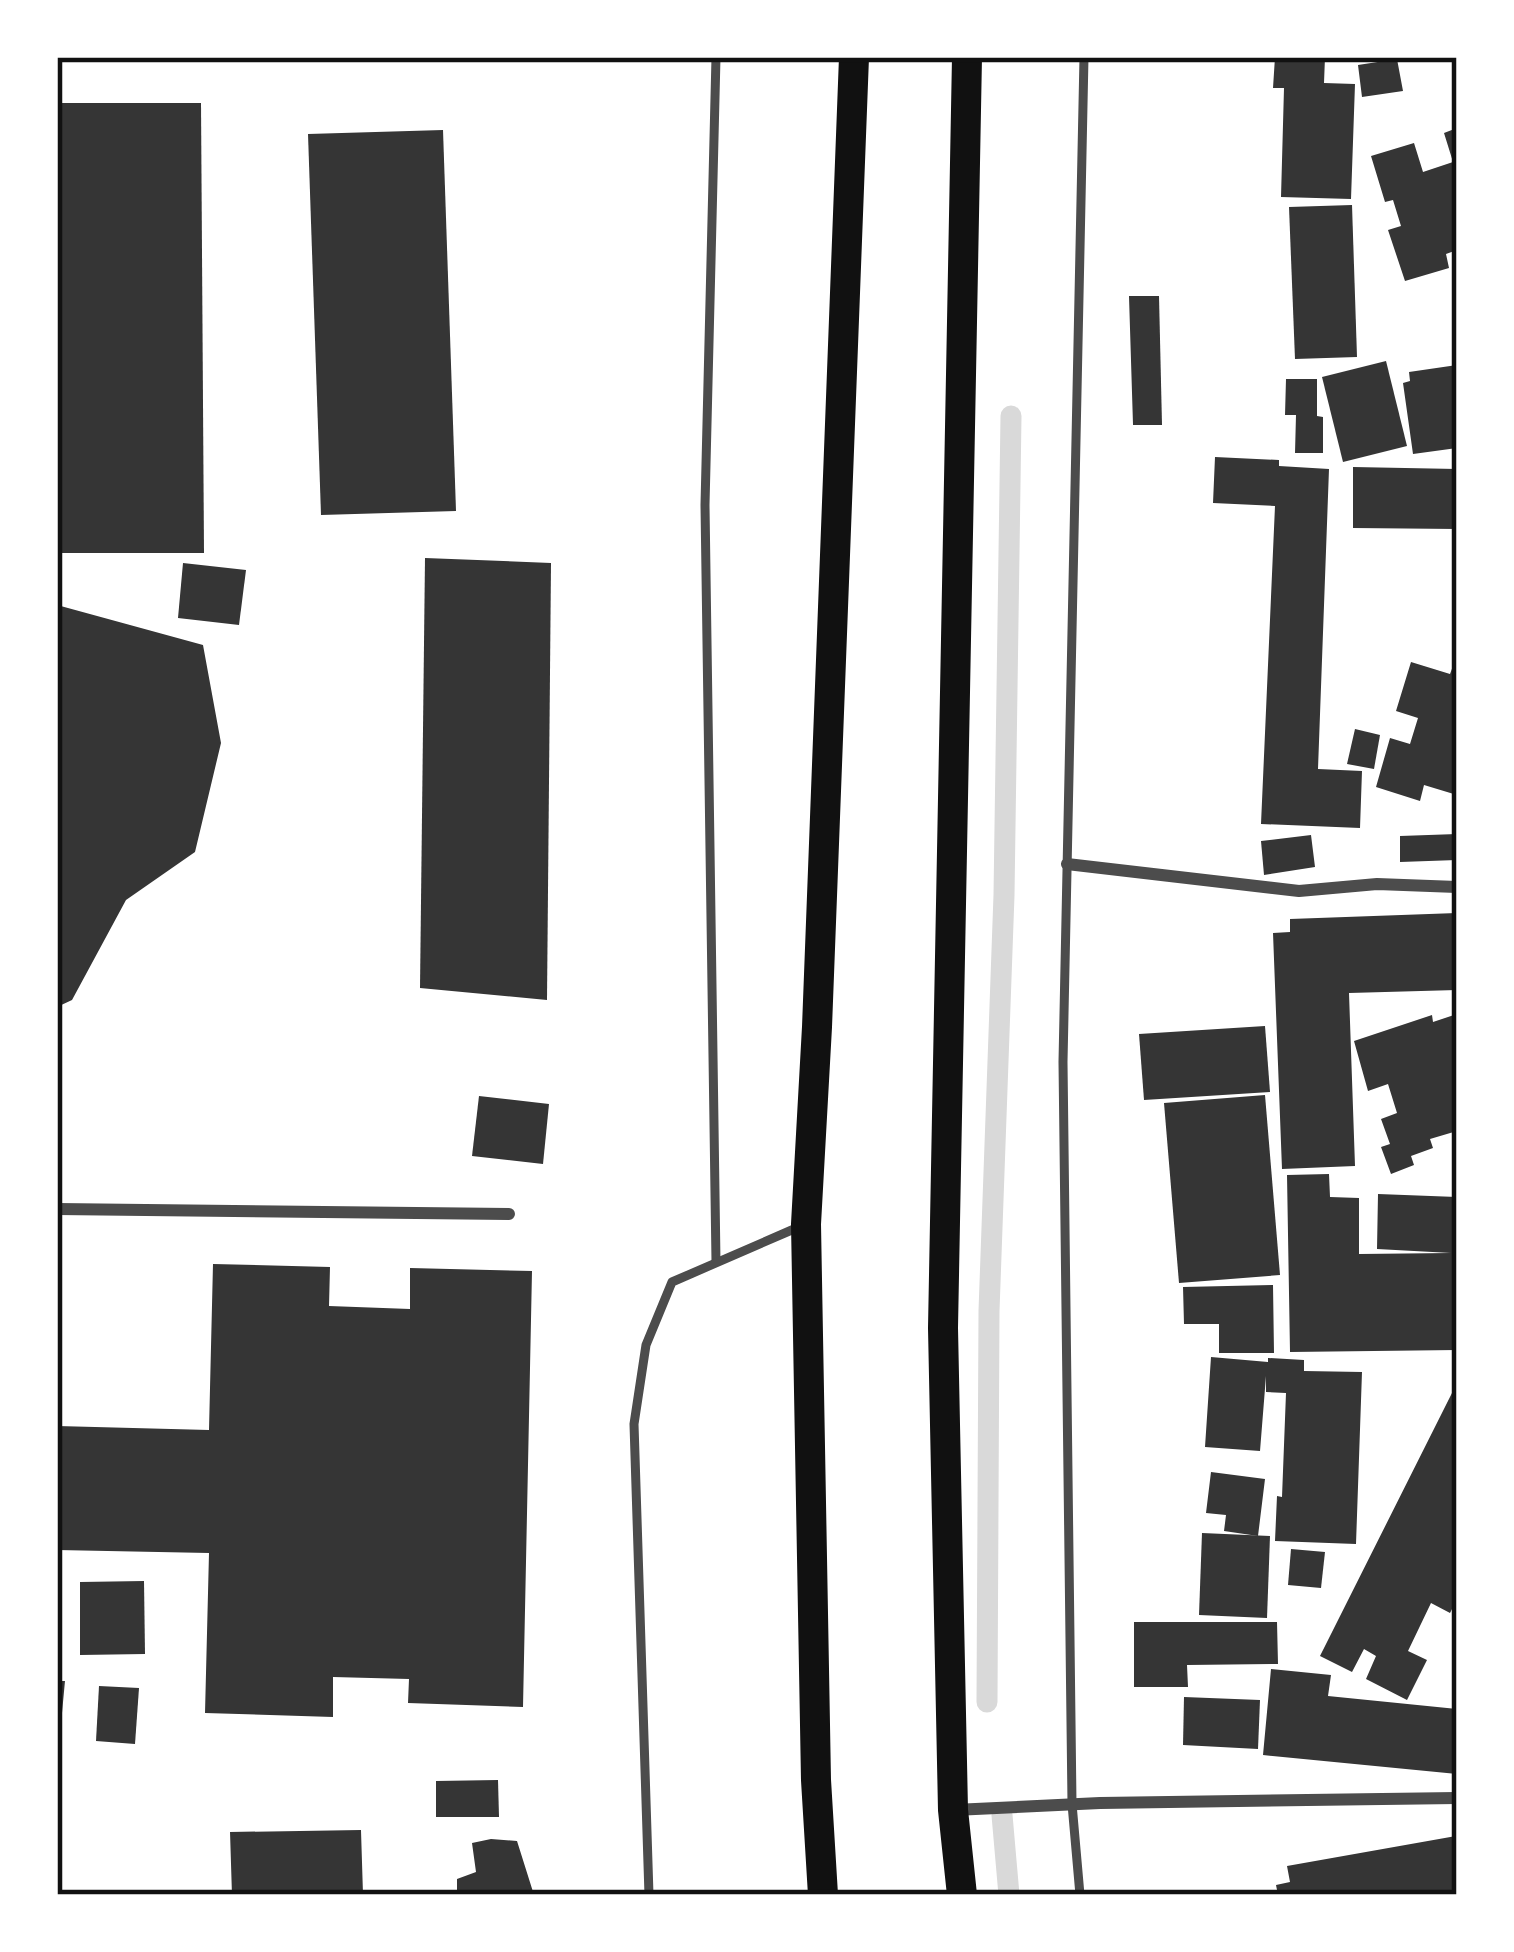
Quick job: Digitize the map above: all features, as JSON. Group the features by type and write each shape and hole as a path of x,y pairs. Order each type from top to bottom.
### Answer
{"main road":[{"path":"823,1895 815,1780 806,1224 854,57"},
{"path":"962,1895 953,1810 943,1328 968,57"}],"street":[{"path":"1067,864 1299,892 1377,884 1457,887"},
{"path":"57,1209 509,1214"},
{"path":"953,1810 1457,1798"}],"lane":[{"path":"716,57 705,505 716,1262"},
{"path":"1080,1895 1072,1804 1063,1061 1084,57"},
{"path":"649,1895 634,1424 646,1345 672,1282 806,1224"}],"building":[{"path":"1275,57 1325,57 1324,83 1355,84 1351,199 1281,197 1284,88 1273,88"},
{"path":"1397,59 1403,91 1362,97 1358,65"},
{"path":"57,103 201,103 204,553 57,553"},
{"path":"1457,128 1457,250 1446,254 1449,268 1405,281 1388,230 1401,226 1393,200 1385,202 1371,156 1414,143 1423,172 1453,162 1444,133"},
{"path":"443,130 456,511 321,515 308,134"},
{"path":"1352,205 1357,357 1295,359 1289,207"},
{"path":"1129,296 1159,296 1162,425 1133,425"},
{"path":"1386,361 1407,446 1343,462 1322,377"},
{"path":"1457,365 1457,448 1413,454 1403,383 1410,381 1409,372"},
{"path":"1286,379 1317,379 1323,453 1295,453 1296,415 1285,415"},
{"path":"1215,457 1279,460 1279,466 1329,469 1318,769 1362,771 1360,828 1261,824 1275,506 1213,503"},
{"path":"1353,467 1457,469 1457,529 1353,528"},
{"path":"425,558 551,563 547,1000 420,988"},
{"path":"183,563 246,570 239,625 178,618"},
{"path":"57,605 203,645 221,743 195,852 126,900 72,1000 57,1007"},
{"path":"1411,662 1450,674 1457,667 1457,795 1424,785 1420,801 1376,787 1390,738 1410,744 1418,718 1396,711"},
{"path":"1355,729 1380,735 1374,769 1347,764"},
{"path":"1457,834 1457,860 1400,862 1400,836"},
{"path":"1311,835 1315,867 1264,875 1261,841"},
{"path":"1457,913 1457,990 1349,993 1355,1166 1282,1169 1273,933 1290,932 1290,919"},
{"path":"1457,1014 1457,1131 1430,1139 1433,1148 1411,1156 1414,1165 1391,1174 1381,1147 1390,1144 1381,1119 1397,1113 1388,1084 1368,1091 1354,1041 1432,1015 1433,1022"},
{"path":"1265,1026 1270,1092 1144,1100 1139,1034"},
{"path":"1265,1095 1280,1275 1179,1283 1164,1103"},
{"path":"479,1096 549,1104 543,1164 472,1156"},
{"path":"1329,1174 1330,1197 1359,1198 1359,1254 1451,1253 1377,1249 1378,1194 1457,1197 1457,1350 1290,1352 1287,1175"},
{"path":"213,1264 330,1267 329,1306 410,1309 410,1268 532,1271 523,1707 408,1703 409,1679 333,1677 333,1717 205,1713 209,1553 57,1550 57,1426 209,1430"},
{"path":"1273,1285 1274,1353 1219,1353 1219,1324 1184,1324 1183,1287"},
{"path":"1211,1357 1304,1360 1304,1371 1362,1372 1356,1544 1275,1541 1277,1496 1282,1497 1286,1393 1266,1392 1266,1376 1260,1451 1205,1447"},
{"path":"1457,1383 1457,1599 1450,1613 1431,1603 1408,1651 1427,1660 1407,1700 1366,1679 1376,1656 1364,1649 1352,1672 1320,1656"},
{"path":"1211,1472 1265,1479 1258,1536 1224,1531 1226,1515 1206,1513"},
{"path":"1202,1533 1270,1536 1267,1618 1199,1615"},
{"path":"1291,1549 1325,1552 1321,1588 1288,1585"},
{"path":"144,1581 145,1654 80,1655 80,1582"},
{"path":"1134,1622 1277,1622 1278,1664 1187,1665 1188,1687 1134,1687"},
{"path":"1271,1669 1331,1675 1328,1696 1457,1709 1457,1774 1263,1755"},
{"path":"57,1681 65,1681 60,1734 57,1734"},
{"path":"99,1686 139,1688 135,1744 96,1741"},
{"path":"1184,1697 1260,1700 1258,1749 1183,1745"},
{"path":"498,1780 499,1817 436,1817 436,1781"},
{"path":"361,1830 363,1895 232,1895 230,1832"},
{"path":"1456,1836 1457,1890 1433,1895 1278,1895 1276,1885 1290,1882 1287,1866"},
{"path":"517,1841 534,1895 457,1895 457,1879 476,1872 472,1843"}],"waterway":[{"path":"987,1702 989,1311 1004,895 1011,416"},
{"path":"1002,1815 1009,1895"}]}
